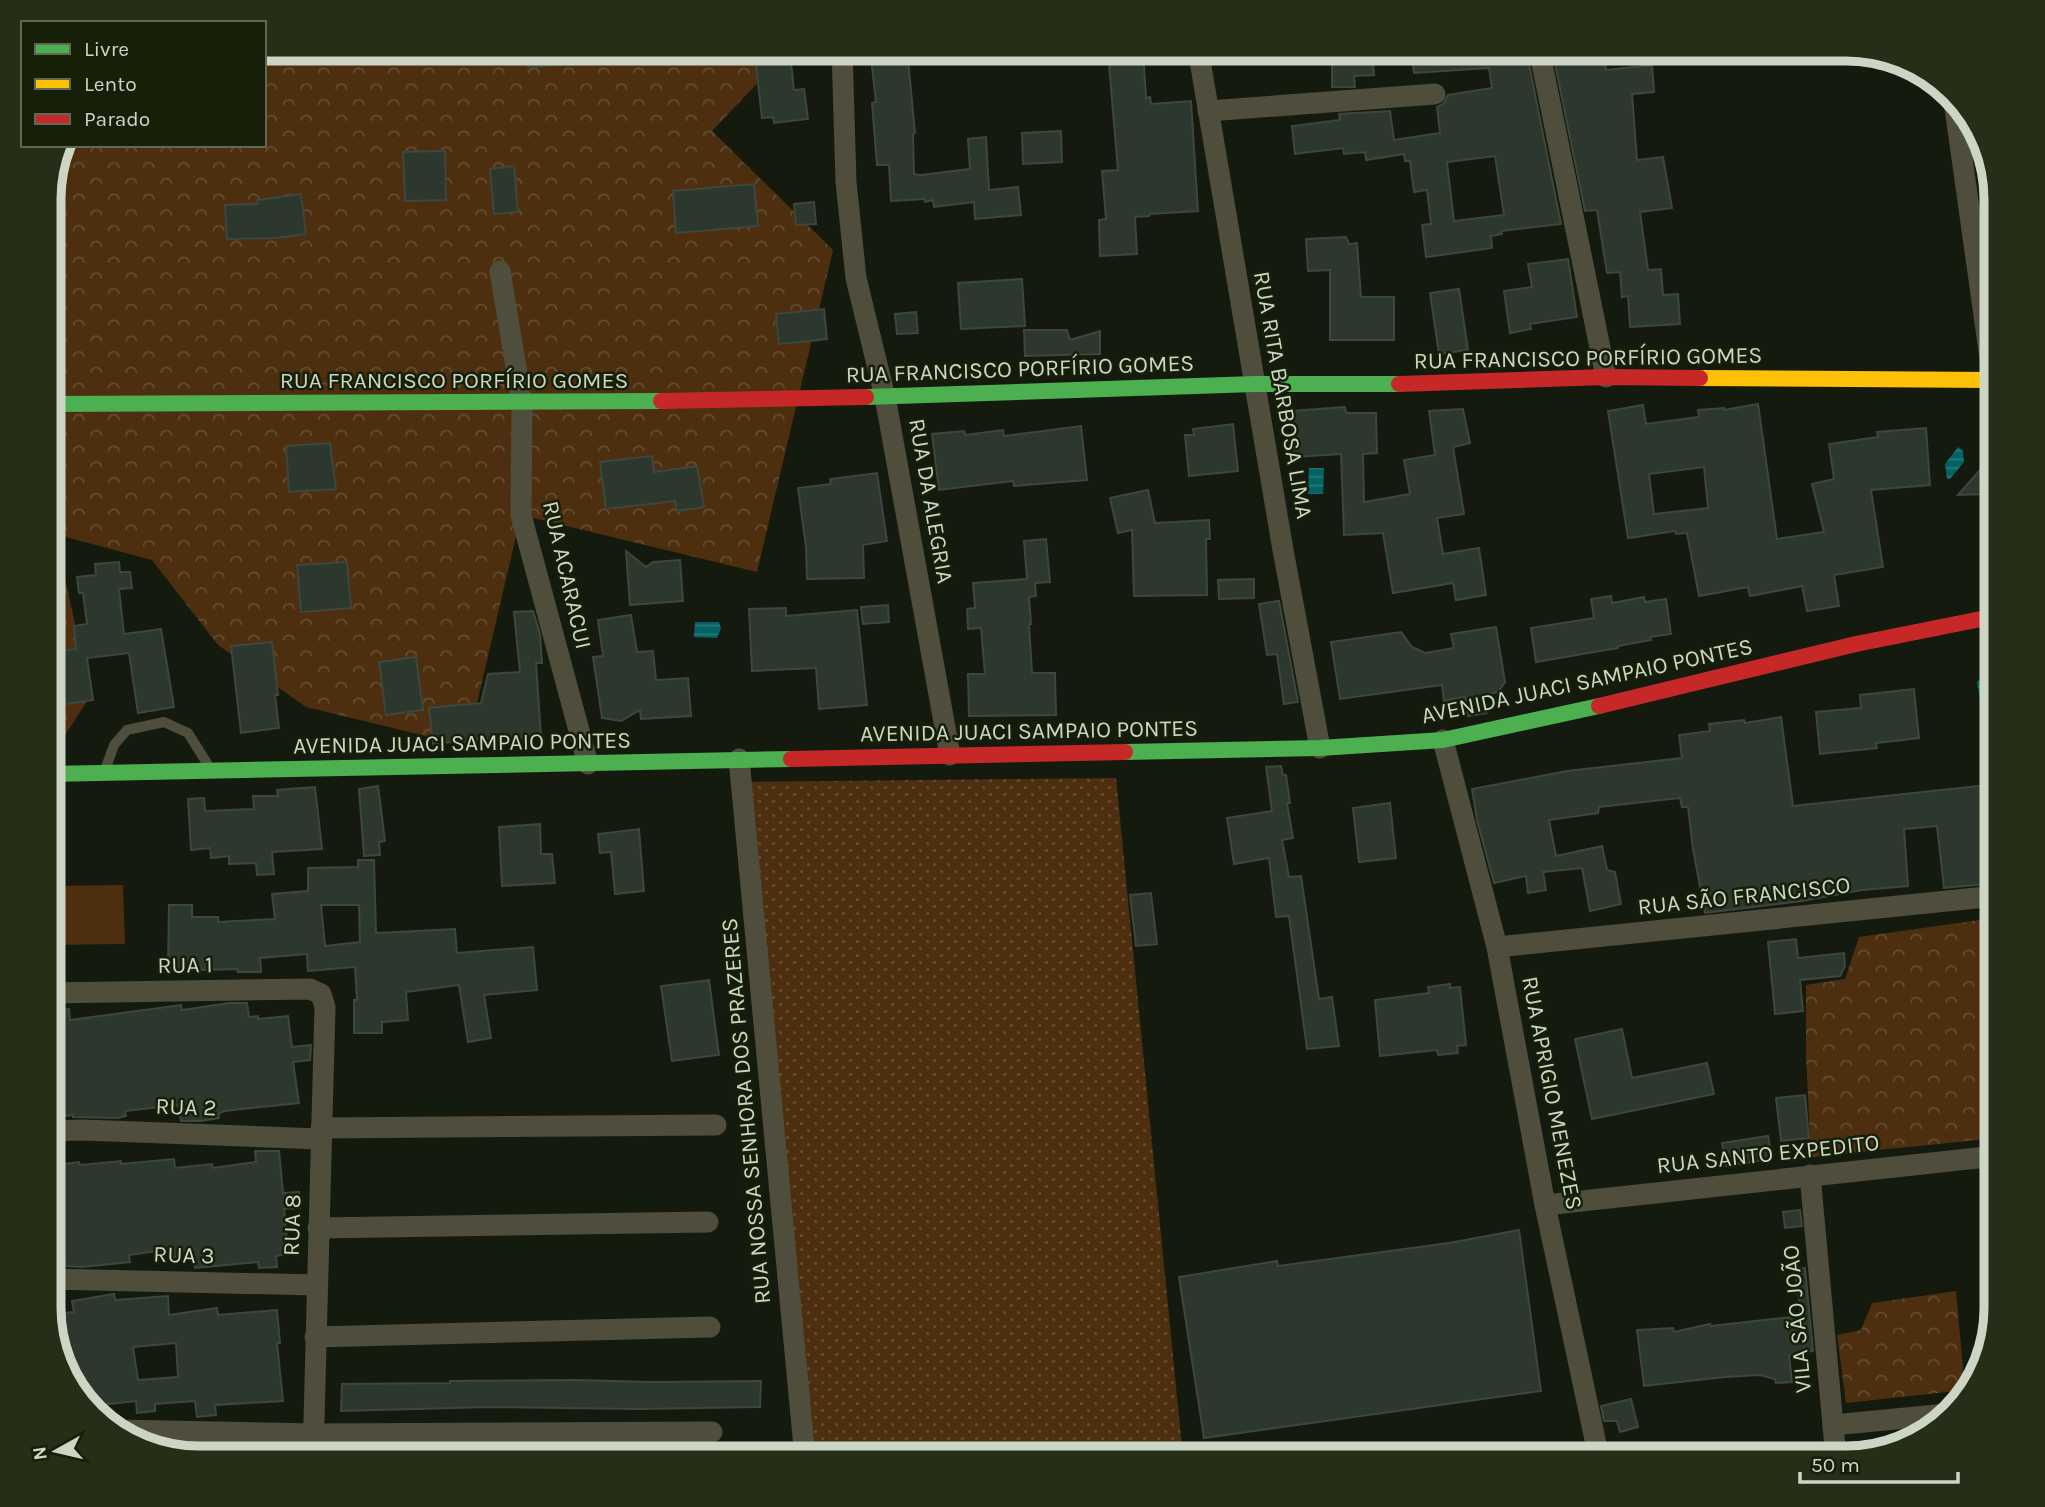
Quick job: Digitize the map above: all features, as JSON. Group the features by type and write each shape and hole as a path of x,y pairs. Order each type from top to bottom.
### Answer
{"main road":[{"name":"RUA FRANCISCO PORFÍRIO GOMES","path":"62,404 522,403 885,397 1255,384 1406,384 1606,377 1984,391"},
{"name":"AVENIDA JUACI SAMPAIO PONTES","path":"62,774 1320,748 1443,740 1513,726 1856,644 1984,618"}],"street":[{"name":"RUA RITA BARBOSA LIMA","path":"1200,61 1320,748"},
{"path":"1541,61 1606,377"},
{"name":"RUA DA ALEGRIA","path":"842,62 846,183 856,278 885,397 950,755"},
{"path":"1208,111 1435,94"},
{"path":"1957,119 1984,287"},
{"name":"RUA ACARACUI","path":"500,271 522,403 521,515 588,764"},
{"name":"RUA APRIGIO MENEZES","path":"1443,740 1497,947 1545,1205 1596,1446"},
{"name":"RUA NOSSA SENHORA DOS PRAZERES","path":"739,759 804,1446"},
{"name":"RUA SÃO FRANCISCO","path":"1497,947 1984,897"},
{"name":"RUA 1","path":"62,993 310,989 321,994"},
{"name":"RUA 8","path":"313,1446 320,1133 326,1007 321,994"},
{"name":"RUA 2","path":"62,1130 320,1133 716,1125"},
{"name":"RUA SANTO EXPEDITO","path":"1545,1205 1984,1157"},
{"name":"VILA SÃO JOÃO","path":"1810,1175 1835,1446"},
{"path":"318,1228 708,1222"},
{"name":"RUA 3","path":"62,1279 316,1285"},
{"path":"315,1337 710,1327"},
{"path":"1833,1425 1931,1416"},
{"path":"137,1430 313,1434 712,1432"}],"lane":[{"path":"104,773 114,745 127,730 164,722 188,733 211,771"}],"green space":[{"path":"266,62 778,62 712,131 833,250 757,572 521,515 467,746 306,707 218,645 152,560 62,536 62,191 72,147 266,147"},
{"path":"62,565 91,695 62,740"},
{"path":"1116,778 1182,1446 806,1446 746,782"},
{"path":"123,885 125,944 62,945 62,886"},
{"path":"1980,920 1984,963 1984,1139 1811,1157 1806,985 1845,979 1859,937"},
{"path":"1956,1291 1964,1379 1956,1391 1846,1403 1837,1335 1861,1330 1872,1303"}],"water":[{"path":"1958,447 1963,451 1964,462 1950,479 1947,479 1945,464"},
{"path":"1309,468 1324,468 1323,494 1308,494"},
{"path":"695,622 719,622 721,628 717,638 694,637"},
{"path":"1984,679 1984,711 1982,711 1977,682"}],"building":[{"path":"1109,61 1144,61 1146,98 1150,97 1151,104 1191,101 1198,211 1135,217 1137,254 1100,256 1099,220 1106,219 1102,171 1118,170"},
{"path":"1332,61 1373,61 1374,75 1354,76 1355,87 1332,87"},
{"path":"1413,61 1528,61 1561,224 1501,231 1502,234 1491,236 1492,248 1426,257 1422,225 1431,224 1427,190 1414,192 1410,161 1405,161 1404,154 1366,160 1365,152 1344,154 1343,148 1295,154 1292,126 1340,120 1339,114 1390,111 1394,140 1440,133 1437,107 1443,104 1448,95 1492,88 1489,68 1414,73","holes":["1495,156 1504,215 1454,221 1447,162"]},
{"path":"1554,61 1605,61 1606,70 1652,65 1654,92 1632,94 1637,160 1663,157 1672,208 1640,212 1648,270 1661,269 1663,295 1678,294 1680,324 1630,327 1628,296 1622,297 1620,272 1607,273 1597,210 1585,211"},
{"path":"528,62 609,62 609,62 528,67"},
{"path":"756,62 791,62 794,90 804,89 808,119 774,123 773,117 762,118"},
{"path":"871,62 908,62 915,133 914,174 970,169 968,139 986,137 989,190 1018,187 1021,215 975,219 974,202 934,207 933,200 891,201 889,165 877,165 872,103 876,102"},
{"path":"1061,131 1062,162 1023,164 1022,133"},
{"path":"445,151 446,200 405,201 403,152"},
{"path":"514,166 518,212 494,214 490,169"},
{"path":"754,184 758,226 676,233 673,191"},
{"path":"301,194 306,234 277,238 227,239 225,205 258,204 257,200"},
{"path":"814,202 816,224 796,225 794,204"},
{"path":"1346,237 1349,244 1357,243 1361,297 1394,297 1394,340 1330,340 1330,270 1308,271 1306,239"},
{"path":"1568,259 1577,317 1530,324 1531,329 1510,333 1504,291 1532,287 1528,264"},
{"path":"1022,279 1025,326 961,329 958,283"},
{"path":"1459,289 1468,350 1439,354 1430,293"},
{"path":"824,309 827,339 779,344 776,314"},
{"path":"916,312 918,333 897,334 895,314"},
{"path":"1024,330 1067,330 1070,340 1100,331 1100,354 1025,356"},
{"path":"1758,404 1777,539 1824,532 1812,484 1834,479 1829,444 1878,437 1877,432 1926,428 1930,485 1871,490 1883,567 1834,575 1839,606 1807,611 1802,586 1750,596 1748,587 1699,596 1687,533 1676,534 1675,531 1628,538 1608,411 1643,405 1646,424 1699,417 1698,410 1724,410","holes":["1704,467 1708,508 1654,514 1649,474"]},
{"path":"1345,407 1346,413 1376,413 1377,453 1363,454 1364,502 1410,494 1404,460 1435,455 1429,411 1463,409 1470,443 1453,447 1464,514 1437,518 1443,554 1479,548 1486,595 1456,600 1453,583 1393,593 1383,533 1344,535 1341,454 1295,457 1291,411"},
{"path":"1233,424 1238,471 1189,476 1185,435 1194,435 1193,429"},
{"path":"1081,426 1087,480 1014,486 1013,481 939,490 932,434 964,431 965,435 1003,430 1004,436"},
{"path":"330,443 336,489 289,492 286,446"},
{"path":"652,456 654,472 697,466 704,507 677,511 675,501 606,509 600,462"},
{"path":"1984,465 1984,494 1958,495"},
{"path":"877,473 887,541 863,545 864,578 807,579 806,547 798,488 831,484 830,479"},
{"path":"1148,490 1155,523 1209,520 1210,539 1206,539 1207,595 1134,596 1132,530 1118,533 1110,498"},
{"path":"1046,539 1050,582 1035,583 1036,596 1029,597 1029,624 1032,673 1055,673 1056,715 969,716 968,674 985,674 981,628 968,629 967,609 975,608 973,583 1027,579 1024,541"},
{"path":"626,551 646,567 653,562 680,560 683,601 630,605"},
{"path":"119,562 120,572 130,572 132,588 119,589 124,634 161,629 174,707 138,713 129,653 87,658 93,700 62,704 62,651 76,649 74,626 87,624 83,593 79,593 77,577 96,575 95,564"},
{"path":"347,562 351,608 301,612 297,565"},
{"path":"1254,579 1254,598 1219,599 1218,580"},
{"path":"1611,596 1612,603 1644,597 1645,602 1666,599 1671,634 1650,637 1651,640 1618,648 1536,662 1531,628 1594,618 1591,599"},
{"path":"1279,601 1298,702 1284,704 1277,654 1267,655 1259,604"},
{"path":"888,605 889,622 863,624 861,607"},
{"path":"786,608 786,616 857,610 867,705 819,709 816,668 752,671 749,609"},
{"path":"533,611 540,634 542,663 536,663 541,737 433,744 429,708 481,703 488,674 520,672 514,612"},
{"path":"631,615 637,652 653,651 656,680 688,678 691,716 641,719 640,710 621,721 602,718 593,657 603,656 598,620"},
{"path":"1496,627 1505,682 1498,692 1484,695 1487,713 1468,716 1465,697 1444,701 1442,685 1340,699 1331,642 1401,632 1412,647 1425,653 1454,648 1451,634"},
{"path":"272,642 279,728 241,733 231,646"},
{"path":"416,657 423,710 386,715 379,662"},
{"path":"1914,689 1919,738 1876,743 1877,748 1820,754 1816,712 1861,708 1860,695"},
{"path":"1781,717 1793,806 1984,785 1984,884 1944,888 1937,826 1904,829 1908,886 1705,913 1688,807 1682,807 1680,798 1599,807 1598,813 1549,820 1556,856 1602,846 1607,870 1615,872 1621,904 1590,911 1582,868 1543,872 1546,890 1528,893 1526,876 1494,883 1477,820 1472,789 1567,771 1682,758 1679,735 1710,731 1709,724 1744,720 1745,723"},
{"path":"1281,766 1283,775 1286,775 1293,838 1282,840 1289,877 1301,876 1319,999 1332,997 1339,1046 1307,1049 1289,916 1276,917 1269,858 1234,864 1227,818 1272,811 1266,767"},
{"path":"378,786 385,841 379,842 380,855 364,856 359,789"},
{"path":"315,787 322,849 272,852 274,874 257,875 256,863 229,864 229,856 211,858 210,848 191,850 188,799 204,798 205,811 254,809 253,796 278,796 277,790"},
{"path":"1390,803 1396,858 1359,862 1353,808"},
{"path":"540,824 541,854 552,854 555,883 502,886 499,827"},
{"path":"639,829 644,891 615,894 611,852 600,853 598,834"},
{"path":"358,860 374,860 376,933 455,929 457,953 533,947 537,990 484,995 491,1038 468,1042 459,985 406,992 408,1020 382,1022 382,1033 354,1033 354,1000 357,1000 355,967 308,971 307,954 260,958 261,972 238,972 237,969 168,971 169,905 192,905 192,917 218,917 218,922 275,919 272,894 308,891 308,868 358,867","holes":["321,905 359,905 360,942 325,946"]},
{"path":"1151,893 1157,944 1136,946 1130,895"},
{"path":"1796,939 1798,958 1844,953 1845,966 1840,976 1800,980 1803,1011 1775,1014 1768,942"},
{"path":"709,980 719,1055 672,1061 661,986"},
{"path":"1450,984 1450,988 1460,987 1466,1045 1457,1046 1458,1053 1438,1055 1437,1050 1380,1056 1375,1000 1429,993 1428,987"},
{"path":"247,1003 249,1017 258,1016 258,1019 288,1016 292,1047 311,1045 310,1060 293,1062 299,1103 224,1111 218,1114 219,1118 201,1121 181,1121 178,1105 125,1111 126,1116 117,1118 62,1116 62,1010 69,1009 70,1020 181,1005 182,1010"},
{"path":"1622,1029 1632,1078 1707,1063 1714,1094 1592,1119 1575,1039"},
{"path":"1805,1095 1809,1138 1781,1141 1776,1098"},
{"path":"1768,1136 1772,1159 1726,1166 1722,1143"},
{"path":"255,1151 279,1151 283,1193 299,1192 300,1208 284,1209 288,1254 276,1256 277,1267 259,1268 258,1262 195,1268 193,1255 171,1257 170,1249 129,1255 130,1262 65,1266 62,1254 62,1164 121,1161 121,1164 174,1159 175,1168 212,1164 213,1168 256,1162"},
{"path":"1800,1210 1802,1226 1785,1228 1783,1212"},
{"path":"1519,1230 1541,1391 1204,1438 1179,1277 1277,1261 1278,1266 1449,1243"},
{"path":"1805,1268 1813,1351 1789,1355 1792,1382 1776,1383 1775,1379 1760,1375 1644,1386 1637,1330 1673,1328 1674,1332 1710,1324 1801,1316 1795,1269"},
{"path":"114,1294 115,1300 168,1296 169,1315 217,1308 218,1315 277,1310 280,1343 277,1343 283,1401 215,1405 216,1415 197,1417 195,1401 155,1404 155,1411 137,1413 136,1401 102,1405 80,1377 66,1343 62,1313 74,1312 72,1301","holes":["176,1343 178,1377 138,1380 133,1347"]},
{"path":"576,1380 761,1381 760,1407 490,1407 341,1411 342,1384"},
{"path":"1631,1399 1638,1427 1620,1432 1617,1421 1604,1421 1601,1406"}],"traffic: fast":[{"path":"866,397 1255,384 1399,384"},
{"path":"62,404 661,401"},
{"path":"1125,752 1320,748 1443,740 1599,706"},
{"path":"62,774 791,759"}],"traffic: slow":[{"path":"1700,378 1984,380"}],"traffic: jam":[{"path":"1399,384 1606,377 1700,378"},
{"path":"661,401 866,397"},
{"path":"1599,706 1856,644 1984,618"},
{"path":"791,759 1125,752"}]}
